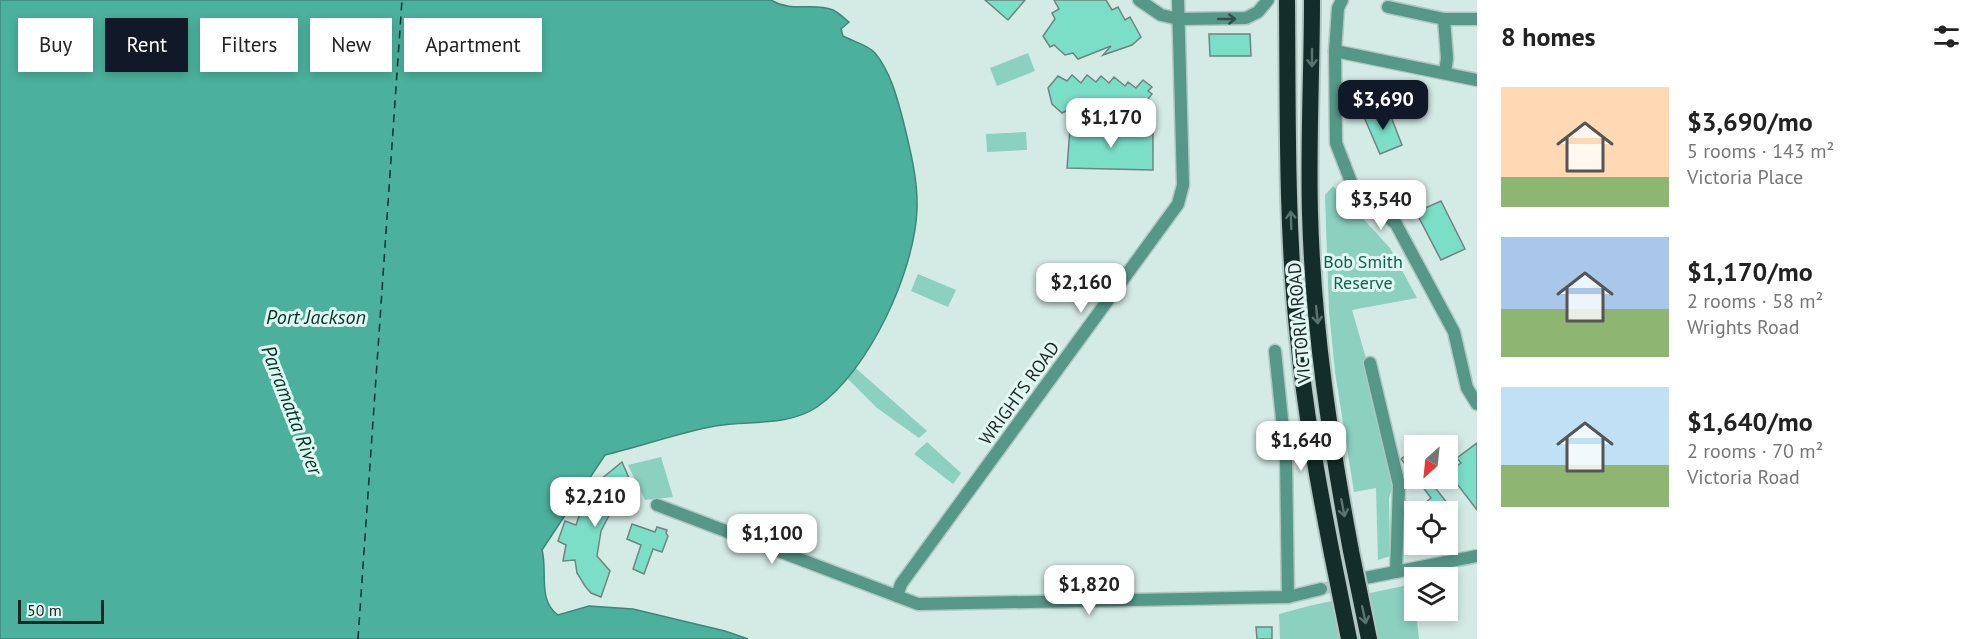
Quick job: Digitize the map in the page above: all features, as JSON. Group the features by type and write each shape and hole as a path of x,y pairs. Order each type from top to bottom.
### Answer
{"highway":[{"name":"VICTORIA ROAD","path":"1287,0 1290,218 1298,337 1315,465 1349,639"},
{"name":"VICTORIA ROAD","path":"1312,0 1310,214 1316,305 1328,420 1369,639"}],"street":[{"path":"1140,0 1161,15 1179,19 1246,18 1258,12 1268,0"},
{"name":"WRIGHTS ROAD","path":"897,596 901,584 1178,204 1183,185 1178,0"},
{"path":"1342,0 1338,8 1335,51 1336,143 1353,187 1396,224 1454,332 1467,388 1477,404"},
{"path":"1388,7 1444,19 1477,19"},
{"path":"1444,19 1447,58 1445,73"},
{"path":"1335,51 1477,80"},
{"path":"1275,351 1286,458 1288,597"},
{"path":"1370,363 1399,485 1396,572"},
{"path":"657,505 918,604 1288,597 1321,589"},
{"path":"1365,578 1477,556"}],"green space":[{"path":"1028,53 1035,71 997,86 990,68"},
{"path":"1026,132 1027,150 987,152 986,134"},
{"name":"Bob Smith Reserve","path":"1333,186 1390,248 1417,298 1352,310 1366,358 1393,486 1389,498 1390,556 1378,560 1376,488 1354,492 1335,372 1329,311 1325,195"},
{"path":"918,274 956,290 948,307 911,291"},
{"path":"851,364 927,431 919,438 877,408 844,375"},
{"path":"927,442 961,473 953,484 914,454"},
{"path":"661,457 673,497 645,500 628,465"},
{"path":"1404,586 1404,621 1417,621 1419,639 1280,639 1279,614"}],"water":[{"name":"Port Jackson","path":"0,0 771,0 787,6 833,10 849,22 841,29 843,36 872,50 880,60 901,111 913,164 917,209 908,261 898,289 886,318 854,370 836,391 817,407 793,418 715,426 605,455 542,550 545,593 547,601 558,615 589,606 633,609 725,631 748,639 0,639"}],"building":[{"path":"985,0 1025,0 1008,20"},
{"path":"1054,0 1106,0 1112,10 1118,7 1125,20 1130,17 1141,37 1132,45 1103,55 1111,46 1078,59 1073,53 1065,55 1054,45 1050,47 1043,36 1055,19 1052,13 1059,9"},
{"path":"1209,34 1250,34 1251,56 1210,56"},
{"path":"1072,75 1081,83 1087,75 1096,82 1101,76 1109,83 1114,77 1125,86 1128,82 1136,88 1143,80 1152,87 1148,91 1152,94 1148,99 1151,104 1142,113 1135,106 1128,113 1121,105 1114,111 1108,104 1099,112 1093,105 1085,113 1078,105 1062,113 1052,104 1048,88 1058,76 1067,81"},
{"path":"1388,109 1402,145 1380,154 1364,117"},
{"path":"1070,129 1153,130 1153,170 1067,168"},
{"path":"1441,201 1465,249 1441,260 1416,212"},
{"path":"1477,443 1477,510 1458,485 1458,465 1461,463 1458,457"},
{"path":"622,462 635,492 615,504 601,531 597,556 610,571 601,597 591,593 585,586 577,573 575,560 563,561 566,545 558,541 565,521 576,525 585,499 594,485"},
{"path":"1424,489 1436,489 1446,501 1427,501 1431,498"},
{"path":"632,524 655,532 657,527 667,530 668,536 662,552 653,549 644,574 633,569 641,545 627,539"},
{"path":"1256,627 1272,627 1272,639 1257,639"}],"ferry route":[{"path":"358,639 402,0"}],"tunnel":[{"path":"1321,589 1364,579"}],"water label":[{"name":"Parramatta River","path":"292,410"}]}
